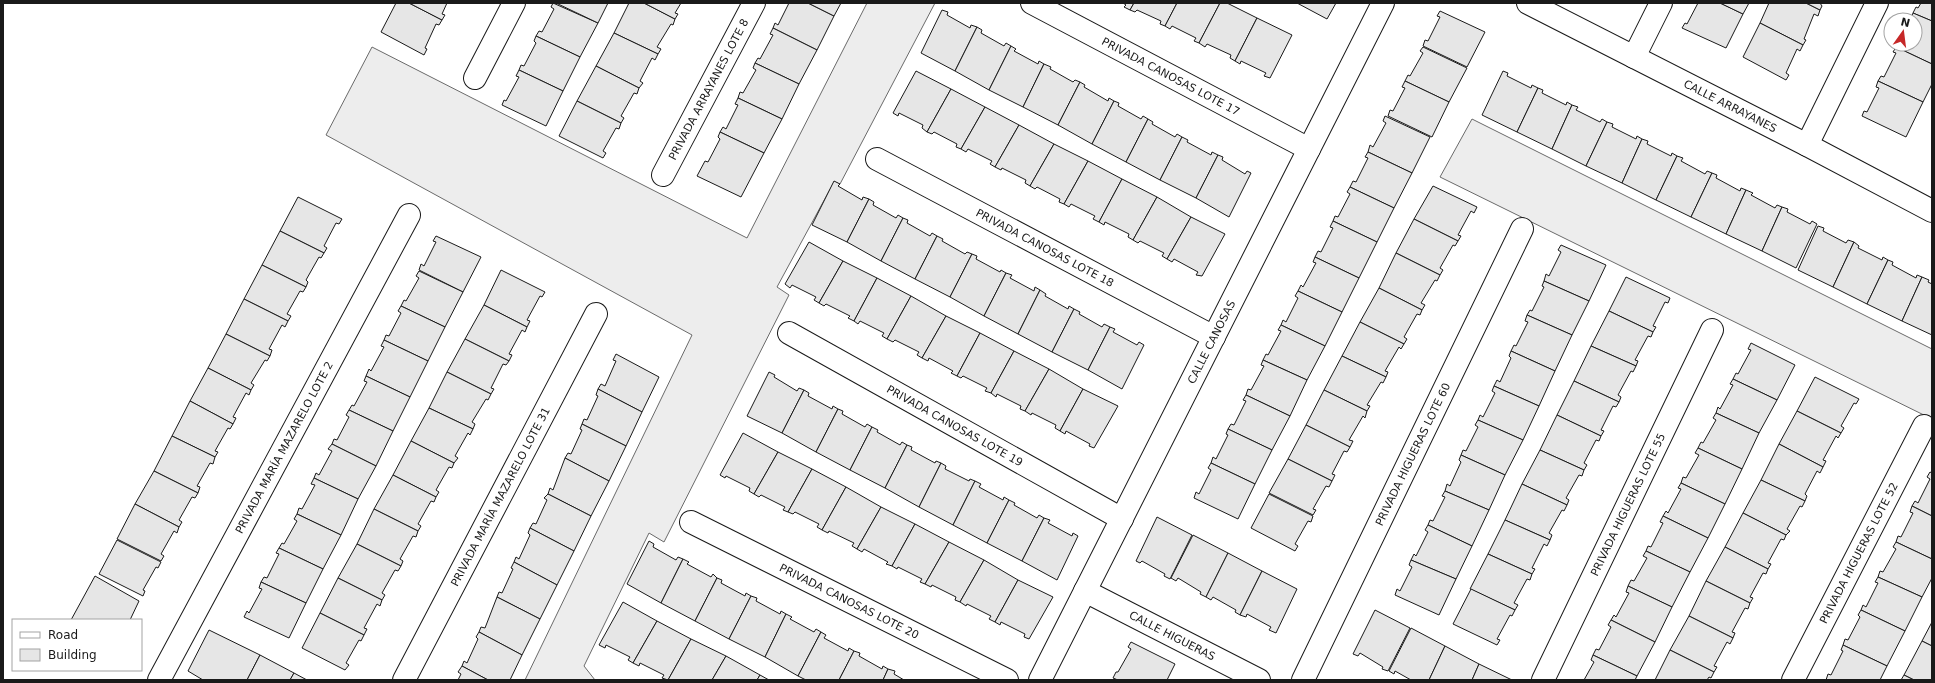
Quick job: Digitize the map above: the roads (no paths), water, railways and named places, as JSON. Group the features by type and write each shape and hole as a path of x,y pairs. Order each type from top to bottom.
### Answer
{"street":[{"path":"475,78 514,3"},
{"name":"PRIVADA ARRAYANES LOTE 8","path":"663,175 754,3"},
{"name":"PRIVADA CANOSAS LOTE 17","path":"1032,3 1309,149"},
{"name":"CALLE CANOSAS","path":"1040,680 1383,3"},
{"name":"CALLE ARRAYANES","path":"1528,3 1807,145 1932,211"},
{"path":"1634,57 1661,3"},
{"path":"1807,145 1877,3"},
{"name":"PRIVADA CANOSAS LOTE 18","path":"877,159 1214,336"},
{"name":"PRIVADA MARÍA MAZARELO LOTE 2","path":"159,680 409,215"},
{"name":"PRIVADA HIGUERAS LOTE 60","path":"1303,680 1522,229"},
{"name":"PRIVADA MARÍA MAZARELO LOTE 31","path":"404,680 596,314"},
{"name":"PRIVADA HIGUERAS LOTE 55","path":"1543,680 1712,330"},
{"name":"PRIVADA CANOSAS LOTE 19","path":"789,333 1122,518"},
{"name":"PRIVADA HIGUERAS LOTE 52","path":"1792,680 1924,426"},
{"name":"PRIVADA CANOSAS LOTE 20","path":"691,522 1007,680"},
{"name":"CALLE HIGUERAS","path":"1085,591 1259,680"}]}
